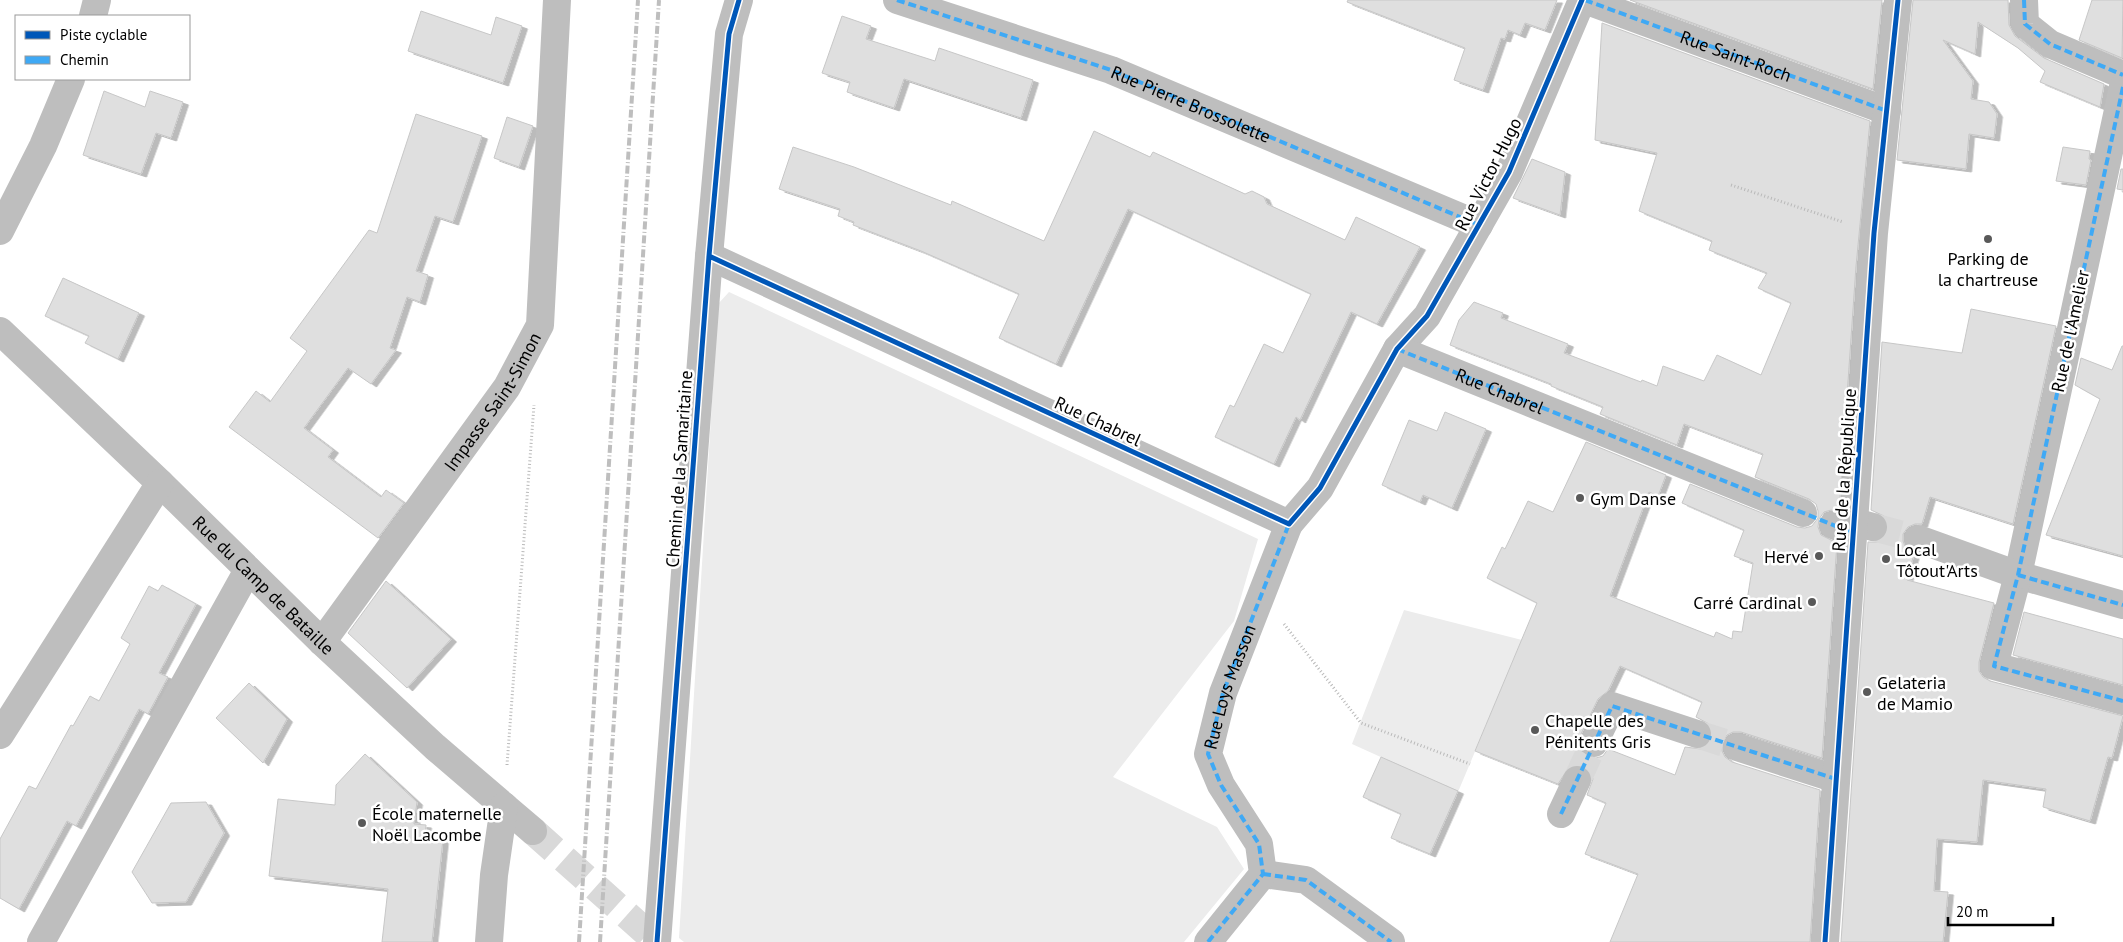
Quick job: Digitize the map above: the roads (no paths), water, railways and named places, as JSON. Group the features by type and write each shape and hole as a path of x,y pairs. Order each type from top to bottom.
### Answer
{"street":[{"path":"93,15 97,0"},
{"name":"Impasse Saint-Simon","path":"322,642 507,388 540,325 557,0"},
{"name":"Chemin de la Samaritaine","path":"657,941 709,256 729,34 739,0"},
{"name":"Rue Pierre Brossolette","path":"897,0 1111,70 1479,225"},
{"name":"Rue Victor Hugo","path":"1397,349 1427,316 1509,172 1584,0"},
{"name":"Rue Saint-Roch","path":"1584,0 1887,110"},
{"name":"Rue de la République","path":"1824,942 1874,233 1898,0"},
{"path":"2024,0 2025,24 2050,44 2123,75"},
{"path":"0,231 43,146 71,80"},
{"name":"Rue de l'Amelier","path":"2123,88 2018,575 1994,666 2123,701"},
{"name":"Rue Chabrel","path":"709,256 1289,524"},
{"name":"Rue du Camp de Bataille","path":"0,331 160,483 322,642 435,747 533,832"},
{"path":"1289,524 1320,488 1397,349"},
{"name":"Rue Chabrel","path":"1397,349 1803,514"},
{"path":"0,735 160,483"},
{"name":"Rue Loys Masson","path":"1263,874 1259,844 1221,785 1208,754 1223,693 1289,524"},
{"path":"1918,539 2018,575 2123,605"},
{"path":"41,942 248,570"},
{"path":"1594,744 1612,706 1697,734"},
{"path":"1737,747 1836,779"},
{"path":"1561,814 1577,780"},
{"path":"489,942 494,875 504,806"},
{"path":"1208,942 1263,874 1306,880 1391,942"}],"tunnel":[{"path":"1873,527 1918,539"},
{"path":"1697,734 1737,747"},
{"path":"1577,780 1594,743"},
{"path":"533,831 656,941"}],"railway":[{"path":"579,942 638,0"},
{"path":"600,942 659,0"}],"place":[{"name":"Parking de la chartreuse","path":"1988,239"},
{"name":"Gym Danse","path":"1580,498"},
{"name":"Hervé","path":"1819,556"},
{"name":"Local Tôtout'Arts","path":"1886,559"},
{"name":"Carré Cardinal","path":"1812,602"},
{"name":"Gelateria de Mamio","path":"1867,692"},
{"name":"Chapelle des Pénitents Gris","path":"1535,730"},
{"name":"École maternelle Noël Lacombe","path":"362,823"}]}
